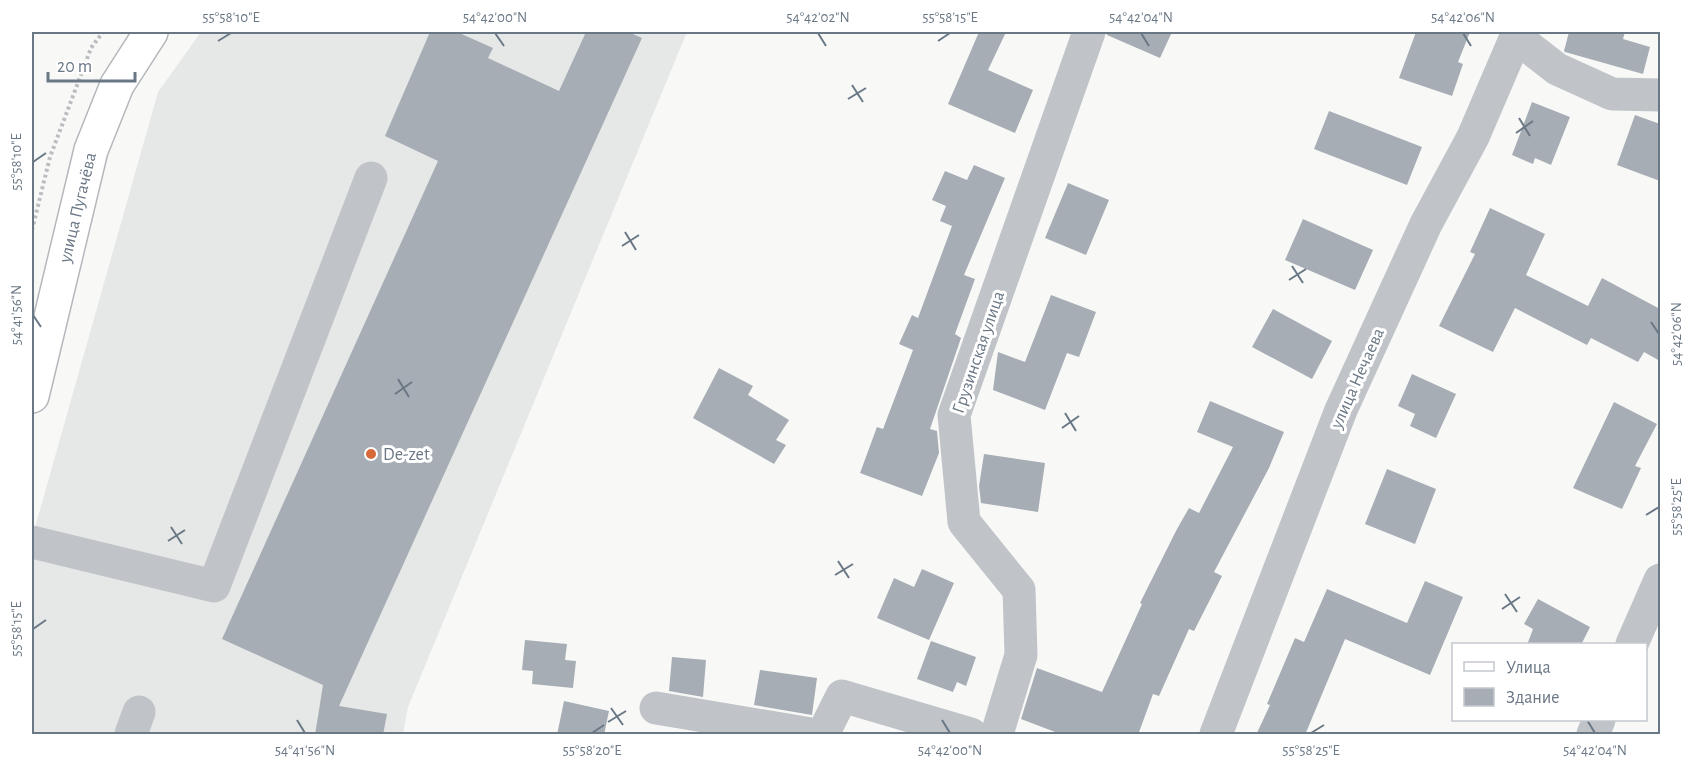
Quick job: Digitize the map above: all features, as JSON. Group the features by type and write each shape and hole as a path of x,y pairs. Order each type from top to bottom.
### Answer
{"main road":[{"name":"улица Пугачёва","path":"32,396 91,150 117,85 151,32"}],"street":[{"name":"Грузинская улица","path":"997,735 1021,655 1019,590 964,522 954,415 1089,32"},
{"path":"1518,34 1557,69 1612,94 1660,95"},
{"name":"улица Нечаева","path":"1216,735 1341,410 1426,224 1473,137 1518,34"},
{"path":"32,542 214,586 371,178"},
{"path":"1633,643 1660,580"},
{"path":"823,735 842,696 971,735"},
{"path":"656,708 812,735"},
{"path":"1593,735 1599,721"}],"path":[{"path":"32,230 50,157 91,48 103,32"}],"shaded area":[{"path":"201,32 687,32 408,707 403,734 32,734 32,538 158,92"}],"building":[{"path":"430,32 457,32 493,48 488,58 559,91 586,32 628,32 642,38 339,706 387,714 383,735 315,735 323,685 222,639 438,161 385,136"},
{"path":"979,32 1006,32 988,70 1033,90 1015,133 948,104"},
{"path":"1107,32 1172,32 1160,58 1107,35"},
{"path":"1416,32 1470,32 1458,62 1463,64 1452,96 1399,78"},
{"path":"1569,32 1625,32 1623,39 1650,47 1643,74 1565,52"},
{"path":"1532,102 1570,117 1551,165 1535,158 1533,164 1512,155"},
{"path":"1329,111 1422,147 1407,185 1314,149"},
{"path":"1635,115 1660,124 1660,181 1617,165"},
{"path":"974,165 1005,178 964,275 975,279 955,334 961,338 930,429 937,431 939,453 922,496 860,473 877,427 883,429 913,350 899,344 912,315 918,318 952,226 940,221 946,206 932,200 945,171 967,180"},
{"path":"1068,183 1109,200 1086,255 1045,238"},
{"path":"1490,208 1545,234 1526,275 1588,306 1602,278 1660,309 1660,361 1644,352 1638,362 1591,338 1587,345 1515,308 1493,352 1439,326 1475,254 1470,252"},
{"path":"1303,219 1373,250 1355,290 1285,260"},
{"path":"1051,295 1096,312 1079,357 1067,353 1045,410 993,390 998,352 1025,362"},
{"path":"1273,309 1332,341 1312,379 1252,347"},
{"path":"719,368 753,386 748,395 789,420 776,440 786,445 774,464 693,418"},
{"path":"1412,374 1456,394 1436,438 1410,426 1415,414 1398,406"},
{"path":"1210,401 1284,432 1269,468 1214,572 1222,576 1194,631 1189,629 1159,696 1153,694 1138,735 1063,735 1021,719 1037,668 1102,692 1142,604 1140,603 1177,529 1189,508 1199,513 1233,447 1197,432"},
{"path":"1614,402 1657,424 1635,466 1641,468 1622,509 1573,488"},
{"path":"984,454 1045,463 1038,512 981,503 979,486"},
{"path":"1387,469 1436,489 1415,544 1365,524"},
{"path":"922,569 954,583 929,640 877,618 894,578 914,587"},
{"path":"1425,581 1463,597 1430,675 1345,639 1305,735 1256,735 1295,638 1304,642 1327,589 1407,623"},
{"path":"1538,599 1590,627 1582,643 1528,643 1533,629 1524,624"},
{"path":"525,640 567,644 565,660 576,661 573,688 532,684 533,671 522,670"},
{"path":"931,641 976,657 966,686 957,682 953,692 917,679"},
{"path":"672,657 706,660 703,697 669,691"},
{"path":"760,670 817,678 812,715 754,705"},
{"path":"564,701 609,711 604,735 557,735"}],"place":[{"name":"De-zet","path":"371,454"}]}
